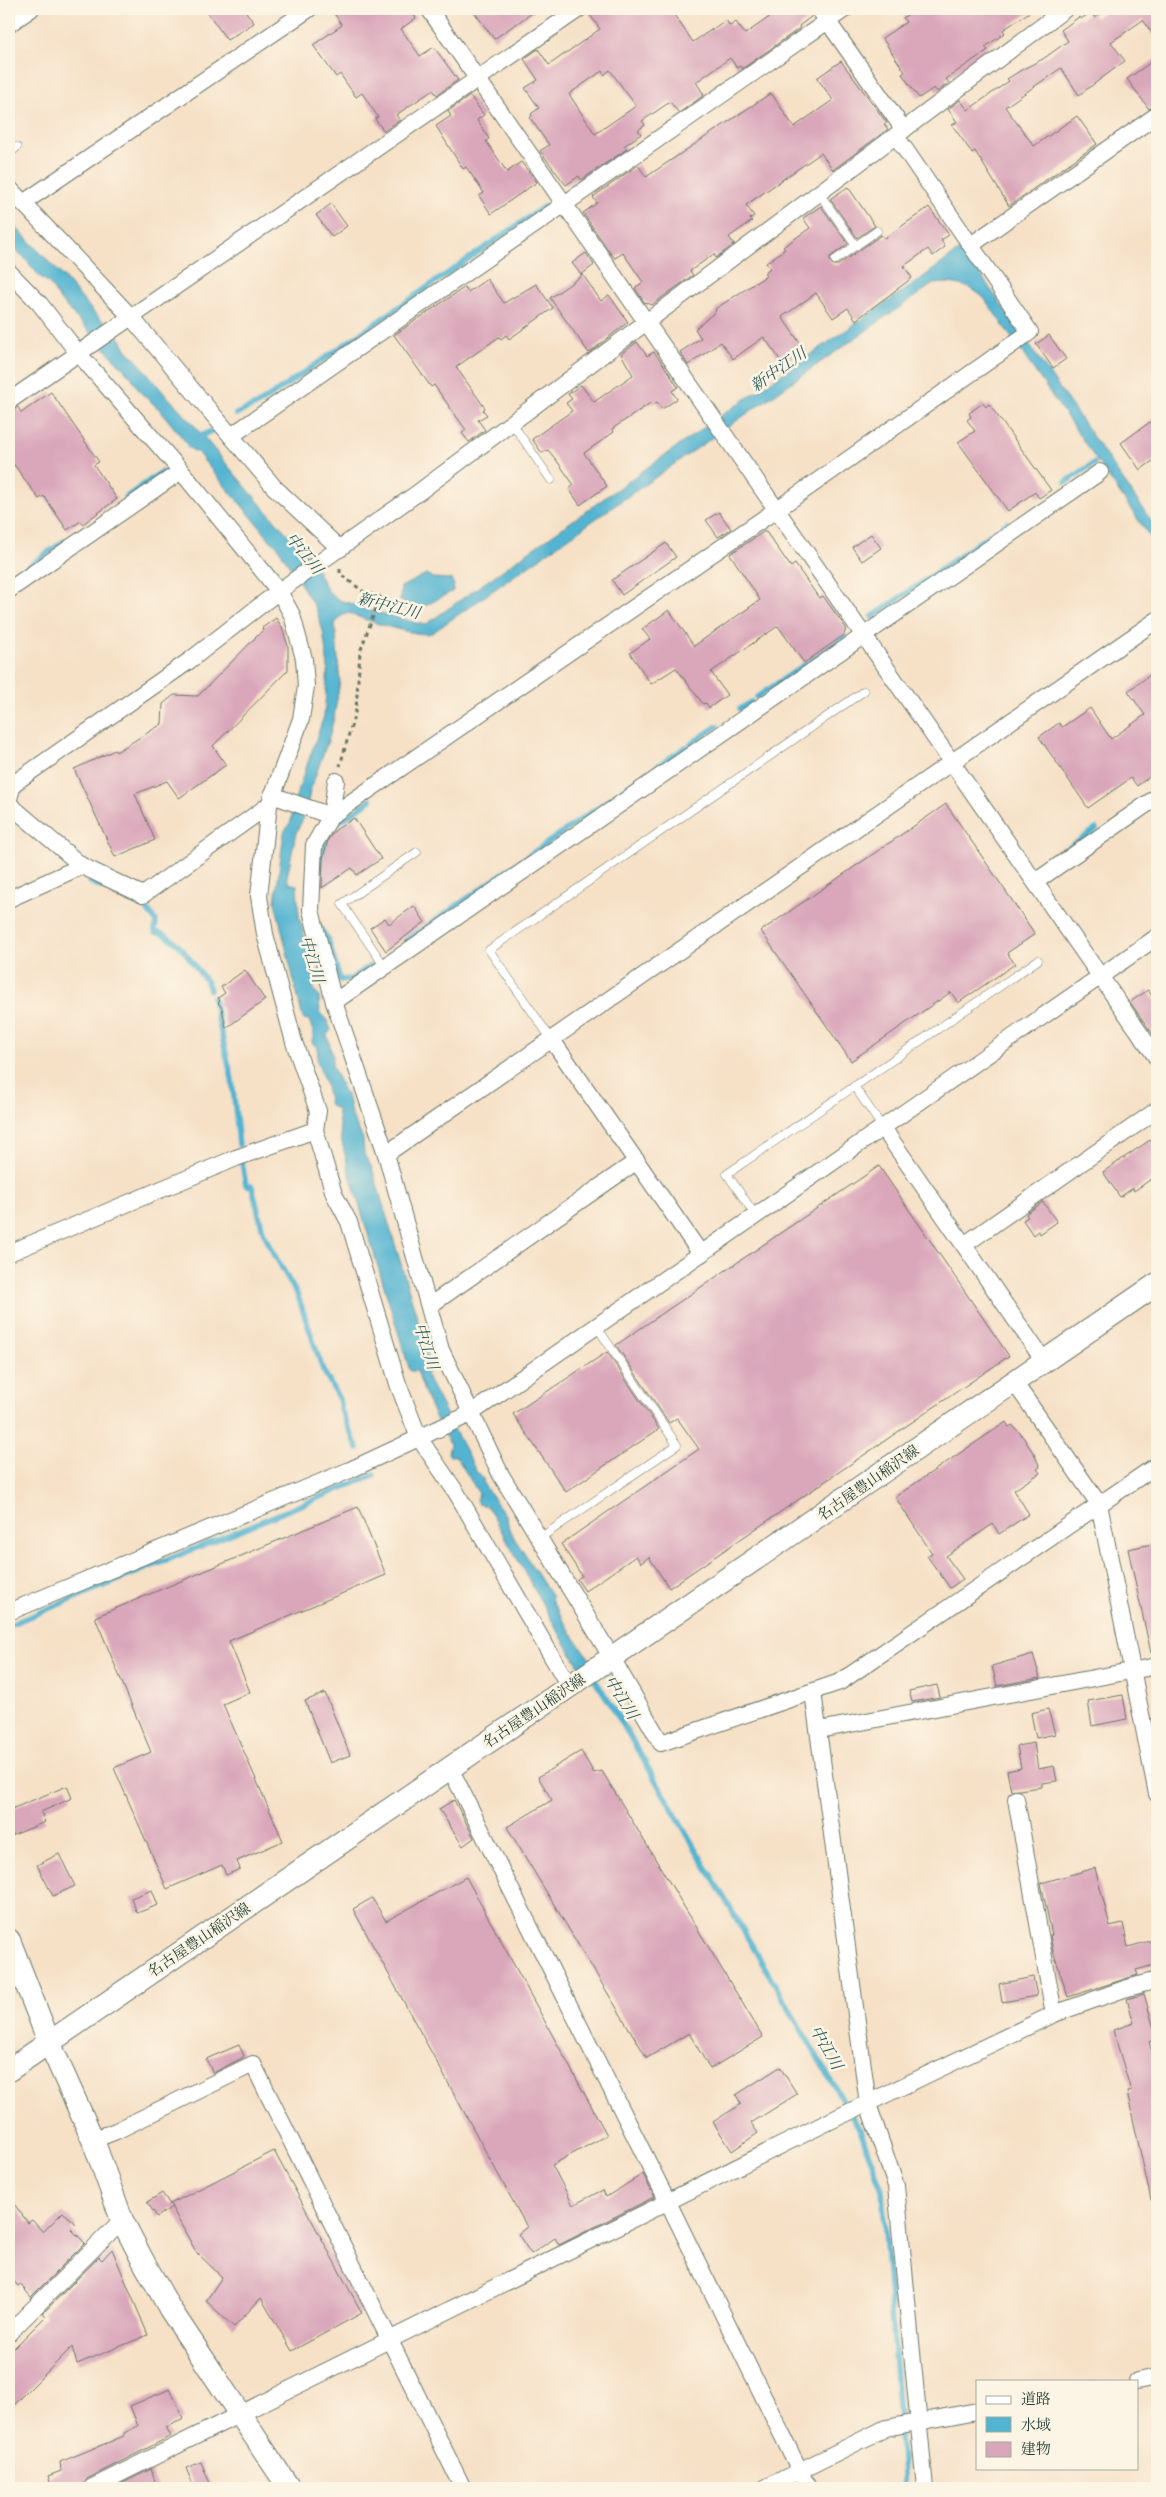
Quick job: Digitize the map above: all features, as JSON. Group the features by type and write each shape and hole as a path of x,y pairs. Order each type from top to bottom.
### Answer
{"main road":[{"name":"名古屋豊山稲沢線","path":"9,2070 1157,1284"},
{"path":"9,1940 15,1977 49,2042 93,2140 122,2220 170,2309 242,2414 289,2488"}],"street":[{"path":"9,24 31,9"},
{"path":"23,203 309,9"},
{"path":"429,9 645,323 1157,1058"},
{"path":"9,401 580,9"},
{"path":"231,436 564,205 824,15 845,9"},
{"path":"9,799 13,784 190,661 279,591 512,423 1065,9"},
{"path":"273,799 327,814 776,510 1030,332 971,245 824,15"},
{"path":"971,245 1157,115"},
{"path":"9,188 128,319 274,487 340,548"},
{"path":"9,272 40,304 181,471 279,591 292,615 304,659 306,686 301,719 273,799 259,896 265,934 294,1042 318,1111 315,1130 334,1194 349,1222 398,1384 423,1436 571,1686"},
{"path":"9,590 181,471"},
{"path":"334,1002 1100,472"},
{"path":"386,1154 953,764 1157,620"},
{"path":"336,781 327,814 314,844 311,910 334,1002 386,1154 441,1350 502,1475 661,1743 840,1682 1157,1465"},
{"path":"1035,882 1157,797"},
{"path":"9,804 82,866 143,895 273,799"},
{"path":"9,900 82,866"},
{"path":"9,1612 350,1470 472,1413 1157,937"},
{"path":"552,1040 702,1254"},
{"path":"964,1245 1157,1110"},
{"path":"883,1128 1044,1361"},
{"path":"9,1253 236,1158 315,1130"},
{"path":"429,1306 637,1161"},
{"path":"1014,1382 1099,1504 1134,1671 1157,1794"},
{"path":"819,1730 1157,1666"},
{"path":"813,1692 868,2104 896,2186 925,2488"},
{"path":"450,1768 668,2202 808,2488"},
{"path":"1016,1799 1054,2014"},
{"path":"91,2488 826,2123 1054,2014 1124,1989 1157,1980"},
{"path":"93,2140 116,2131 253,2064 463,2488"},
{"path":"9,2333 122,2220"},
{"path":"1138,2381 1157,2378"},
{"path":"765,2488 886,2428 976,2411"}],"lane":[{"path":"9,154 17,147"},
{"path":"819,193 856,246"},
{"path":"835,260 877,231"},
{"path":"512,423 551,480"},
{"path":"552,1040 489,950 864,691"},
{"path":"385,966 342,904 417,852"},
{"path":"756,1216 727,1174 1038,960"},
{"path":"854,1086 883,1128"},
{"path":"540,1538 678,1445 597,1326"}],"path":[{"path":"336,781 356,709 360,652 380,597 364,592 340,574 340,548"}],"water":[{"path":"9,220 60,273 95,314 121,339 126,349 163,392 307,554 329,592 337,599 364,609 425,625 706,426 918,281 962,248 1157,529 1157,547 984,298 978,293 960,285 948,283 933,284 432,633 404,631 349,613 341,616 335,624 340,681 334,717 330,735 310,791 306,813 296,833 287,877 289,883 297,885 299,915 315,980 313,982 314,991 319,996 320,1013 327,1020 331,1030 327,1035 333,1057 332,1066 348,1099 351,1114 363,1139 364,1154 372,1168 427,1350 427,1360 432,1369 426,1375 476,1471 506,1516 510,1531 552,1597 551,1600 572,1634 596,1666 584,1674 487,1506 478,1504 476,1500 479,1494 456,1456 450,1456 448,1453 450,1444 431,1409 417,1371 410,1371 350,1175 341,1138 337,1109 330,1106 326,1086 317,1061 318,1048 312,1043 313,1032 309,1020 303,1019 275,902 284,832 291,821 294,802 324,716 328,667 323,631 316,609 276,544 271,541 197,452 192,450 159,409 140,392 132,378 60,300 49,283 39,276 23,256 12,248 9,243"},
{"path":"426,574 433,578 451,579 454,585 453,591 423,607 400,601 401,587"}],"building":[{"path":"205,9 244,9 254,23 227,40"},
{"path":"331,9 409,9 416,18 401,29 420,56 434,47 458,80 437,95 433,90 396,115 400,120 384,131 375,119 378,117 362,93 356,97 340,74 336,77 313,45 342,25"},
{"path":"472,9 538,9 494,39"},
{"path":"589,9 670,9 693,42 726,20 730,26 736,22 745,34 771,16 766,9 809,9 812,16 799,26 800,28 742,69 740,66 737,68 730,58 696,82 704,95 679,113 670,102 642,121 645,125 638,130 641,134 624,146 627,149 581,180 579,176 566,185 540,151 549,145 530,118 531,114 539,108 525,88 538,80 524,59 538,49 549,65 600,29 588,12","holes":["610,70 636,106 595,134 569,94 602,71 604,75"]},
{"path":"915,9 1034,9 1003,30 1005,33 985,47 988,50 946,79 949,83 937,92 934,88 919,98 902,74 905,72 882,38 906,22 903,18"},
{"path":"1108,9 1157,9 1157,41 1143,20 1111,42 1125,61 1079,95 1061,68 1005,107 1034,146 1077,116 1097,144 1009,206 975,151 972,153 952,125 957,122 948,109 960,100 968,110 1009,81 1007,79 1043,59 1068,41 1061,30 1079,17 1081,19 1091,12 1095,18"},
{"path":"1157,58 1157,105 1149,109 1127,79"},
{"path":"841,61 887,123 884,124 888,129 833,170 821,153 746,205 754,216 750,219 752,221 729,237 734,244 716,258 714,254 690,271 693,275 652,305 644,302 635,288 643,282 623,253 615,258 611,254 583,213 597,203 593,197 638,165 646,177 771,93 794,127 833,100 817,78"},
{"path":"470,96 484,115 477,120 489,139 486,141 507,172 521,162 537,182 491,214 479,196 484,193 466,167 463,169 436,126 451,116 448,111"},
{"path":"848,187 875,226 857,238 830,199"},
{"path":"331,204 347,226 332,237 316,215"},
{"path":"821,206 848,244 830,257 833,265 838,265 881,235 885,238 929,207 949,235 941,240 945,247 933,256 928,249 904,266 912,278 856,320 848,308 833,318 816,293 782,317 804,349 783,364 764,337 733,359 721,342 688,365 680,352 701,338 695,329 716,311 715,309 766,276 764,273 770,268 766,263 785,249 783,247 810,228 803,218"},
{"path":"586,253 594,265 581,275 572,263"},
{"path":"583,275 601,301 609,295 628,322 589,353 550,298"},
{"path":"487,279 504,303 536,284 553,308 509,339 506,335 501,339 499,337 456,367 485,408 483,410 487,415 478,420 485,430 469,442 462,433 466,430 434,385 431,387 394,335 465,287 468,292"},
{"path":"1049,335 1066,359 1053,368 1036,344"},
{"path":"637,342 647,356 654,352 663,364 678,387 672,391 677,399 662,409 657,402 654,404 652,402 612,429 614,432 584,453 607,486 580,505 569,489 574,485 557,461 548,450 542,453 532,439 572,411 566,403 572,399 568,394 581,385 594,402 633,375 621,354"},
{"path":"51,392 99,462 94,465 117,499 83,524 81,521 67,530 44,496 39,499 9,458 9,411 18,407 21,413"},
{"path":"983,403 986,407 989,404 1051,490 1039,498 1035,492 1008,511 958,442 975,431 967,420 971,417 969,413"},
{"path":"1157,417 1157,458 1140,470 1121,443"},
{"path":"719,512 731,529 718,537 706,520"},
{"path":"763,532 766,532 791,567 795,564 819,598 823,596 846,628 844,635 804,663 778,626 711,672 727,695 709,708 706,703 703,704 676,668 651,684 630,653 650,639 642,629 669,610 694,646 760,600 730,554"},
{"path":"871,534 881,548 862,561 852,547"},
{"path":"666,543 676,557 622,595 612,580"},
{"path":"276,618 282,627 288,646 288,670 213,746 226,765 179,798 167,781 135,794 155,840 115,857 74,769 115,750 116,752 162,724 163,704 174,695 198,696 263,630 262,628"},
{"path":"1157,670 1157,771 1137,786 1131,778 1088,808 1039,737 1059,723 1062,727 1090,708 1111,739 1145,715 1128,691"},
{"path":"946,804 1035,934 1007,953 1015,964 958,1003 951,992 851,1061 761,931"},
{"path":"354,818 381,859 357,875 352,868 322,888 323,858 328,840 334,831"},
{"path":"414,906 425,922 386,951 370,928 385,918 389,924"},
{"path":"245,970 265,1000 226,1028 222,1008 218,1003 220,1001 218,998 225,993 221,987"},
{"path":"1148,990 1157,1004 1157,1040 1130,1002"},
{"path":"1150,1140 1157,1151 1157,1175 1134,1191 1133,1188 1120,1197 1103,1172"},
{"path":"879,1166 1009,1356 669,1588 649,1557 641,1563 636,1556 585,1591 577,1579 582,1576 561,1544 699,1449 677,1418 669,1423 616,1345"},
{"path":"1043,1202 1057,1222 1040,1234 1038,1231 1033,1235 1023,1220 1028,1217 1026,1214"},
{"path":"607,1352 659,1429 566,1492 513,1414"},
{"path":"1006,1422 1009,1427 1012,1425 1021,1434 1040,1467 1037,1469 1040,1473 1014,1490 1029,1514 999,1534 993,1524 946,1556 963,1579 950,1588 927,1556 932,1553 895,1497"},
{"path":"358,1507 386,1575 229,1641 250,1692 223,1704 283,1841 237,1861 240,1869 226,1875 222,1865 167,1889 114,1768 151,1752 95,1617"},
{"path":"1157,1543 1157,1652 1151,1653 1128,1549"},
{"path":"1033,1654 1040,1678 997,1686 992,1666"},
{"path":"937,1685 940,1697 912,1702 909,1691"},
{"path":"325,1693 350,1755 330,1763 305,1701"},
{"path":"1123,1695 1127,1719 1092,1726 1088,1701"},
{"path":"1048,1709 1055,1734 1036,1738 1031,1713"},
{"path":"1034,1743 1038,1769 1054,1766 1057,1781 1042,1783 1042,1787 1011,1791 1007,1771 1021,1768 1017,1746"},
{"path":"581,1751 594,1773 602,1771 763,2037 710,2069 689,2033 647,2058 507,1827 552,1800 538,1777"},
{"path":"67,1786 72,1798 41,1812 45,1822 9,1837 9,1810"},
{"path":"454,1800 474,1838 463,1846 439,1809"},
{"path":"59,1854 75,1886 53,1896 37,1865"},
{"path":"1095,1868 1110,1926 1123,1923 1128,1947 1157,1939 1157,1964 1136,1970 1138,1975 1068,1997 1053,1951 1050,1935 1052,1935 1041,1883"},
{"path":"466,1877 607,2135 552,2165 573,2205 603,2190 606,2197 643,2174 654,2197 559,2245 555,2238 531,2254 518,2234 527,2227 353,1909 372,1898 386,1921"},
{"path":"152,1890 158,1905 137,1913 131,1898"},
{"path":"1033,1977 1037,1996 1002,2002 999,1984"},
{"path":"1144,1994 1157,2039 1149,2042 1157,2069 1157,2200 1151,2200 1127,2092 1131,2091 1113,2030 1134,2023 1127,1999"},
{"path":"239,2045 244,2056 213,2073 206,2059"},
{"path":"780,2067 797,2094 751,2123 758,2133 732,2151 713,2122 741,2104 736,2095"},
{"path":"274,2151 362,2313 292,2351 261,2298 234,2327 206,2301 222,2277 196,2252 170,2204"},
{"path":"162,2193 172,2207 157,2217 147,2202"},
{"path":"9,2197 28,2223 32,2220 43,2232 63,2212 76,2224 71,2229 85,2243 31,2297 20,2284 18,2286 9,2276"},
{"path":"112,2249 148,2335 77,2364 72,2347 9,2410 9,2353 46,2316 43,2313 99,2257 102,2260"},
{"path":"170,2389 184,2419 166,2427 171,2436 87,2479 81,2488 52,2488 48,2476 61,2471 60,2462 124,2436 124,2433 138,2426 130,2406"},
{"path":"201,2462 212,2488 194,2488 186,2468"},
{"path":"151,2469 157,2488 113,2488"}],"waterway":[{"path":"573,187 613,159"},
{"path":"236,414 260,403 545,206"},
{"path":"189,446 195,439 211,431"},
{"path":"1066,482 1094,463"},
{"path":"125,498 161,472"},
{"path":"872,617 1007,523"},
{"path":"9,580 64,541"},
{"path":"757,697 845,637"},
{"path":"740,709 751,702"},
{"path":"691,744 717,726"},
{"path":"655,768 686,747"},
{"path":"406,941 646,774"},
{"path":"320,868 328,830 371,800"},
{"path":"1045,864 1096,829"},
{"path":"90,882 145,907 156,921 155,932 163,934 178,945 207,982 210,990"},
{"path":"321,929 328,939 340,980 351,979 370,966"},
{"path":"213,998 232,1079 239,1145"},
{"path":"242,1163 246,1185 252,1186 263,1231 298,1296 323,1370 339,1399 342,1413 358,1449"},
{"path":"9,1625 374,1475"},
{"name":"中江川","path":"593,1677 612,1706 860,2130 882,2190 904,2488"}],"water label":[{"name":"新中江川","path":"778,369"},
{"name":"新中江川","path":"389,605"}]}
